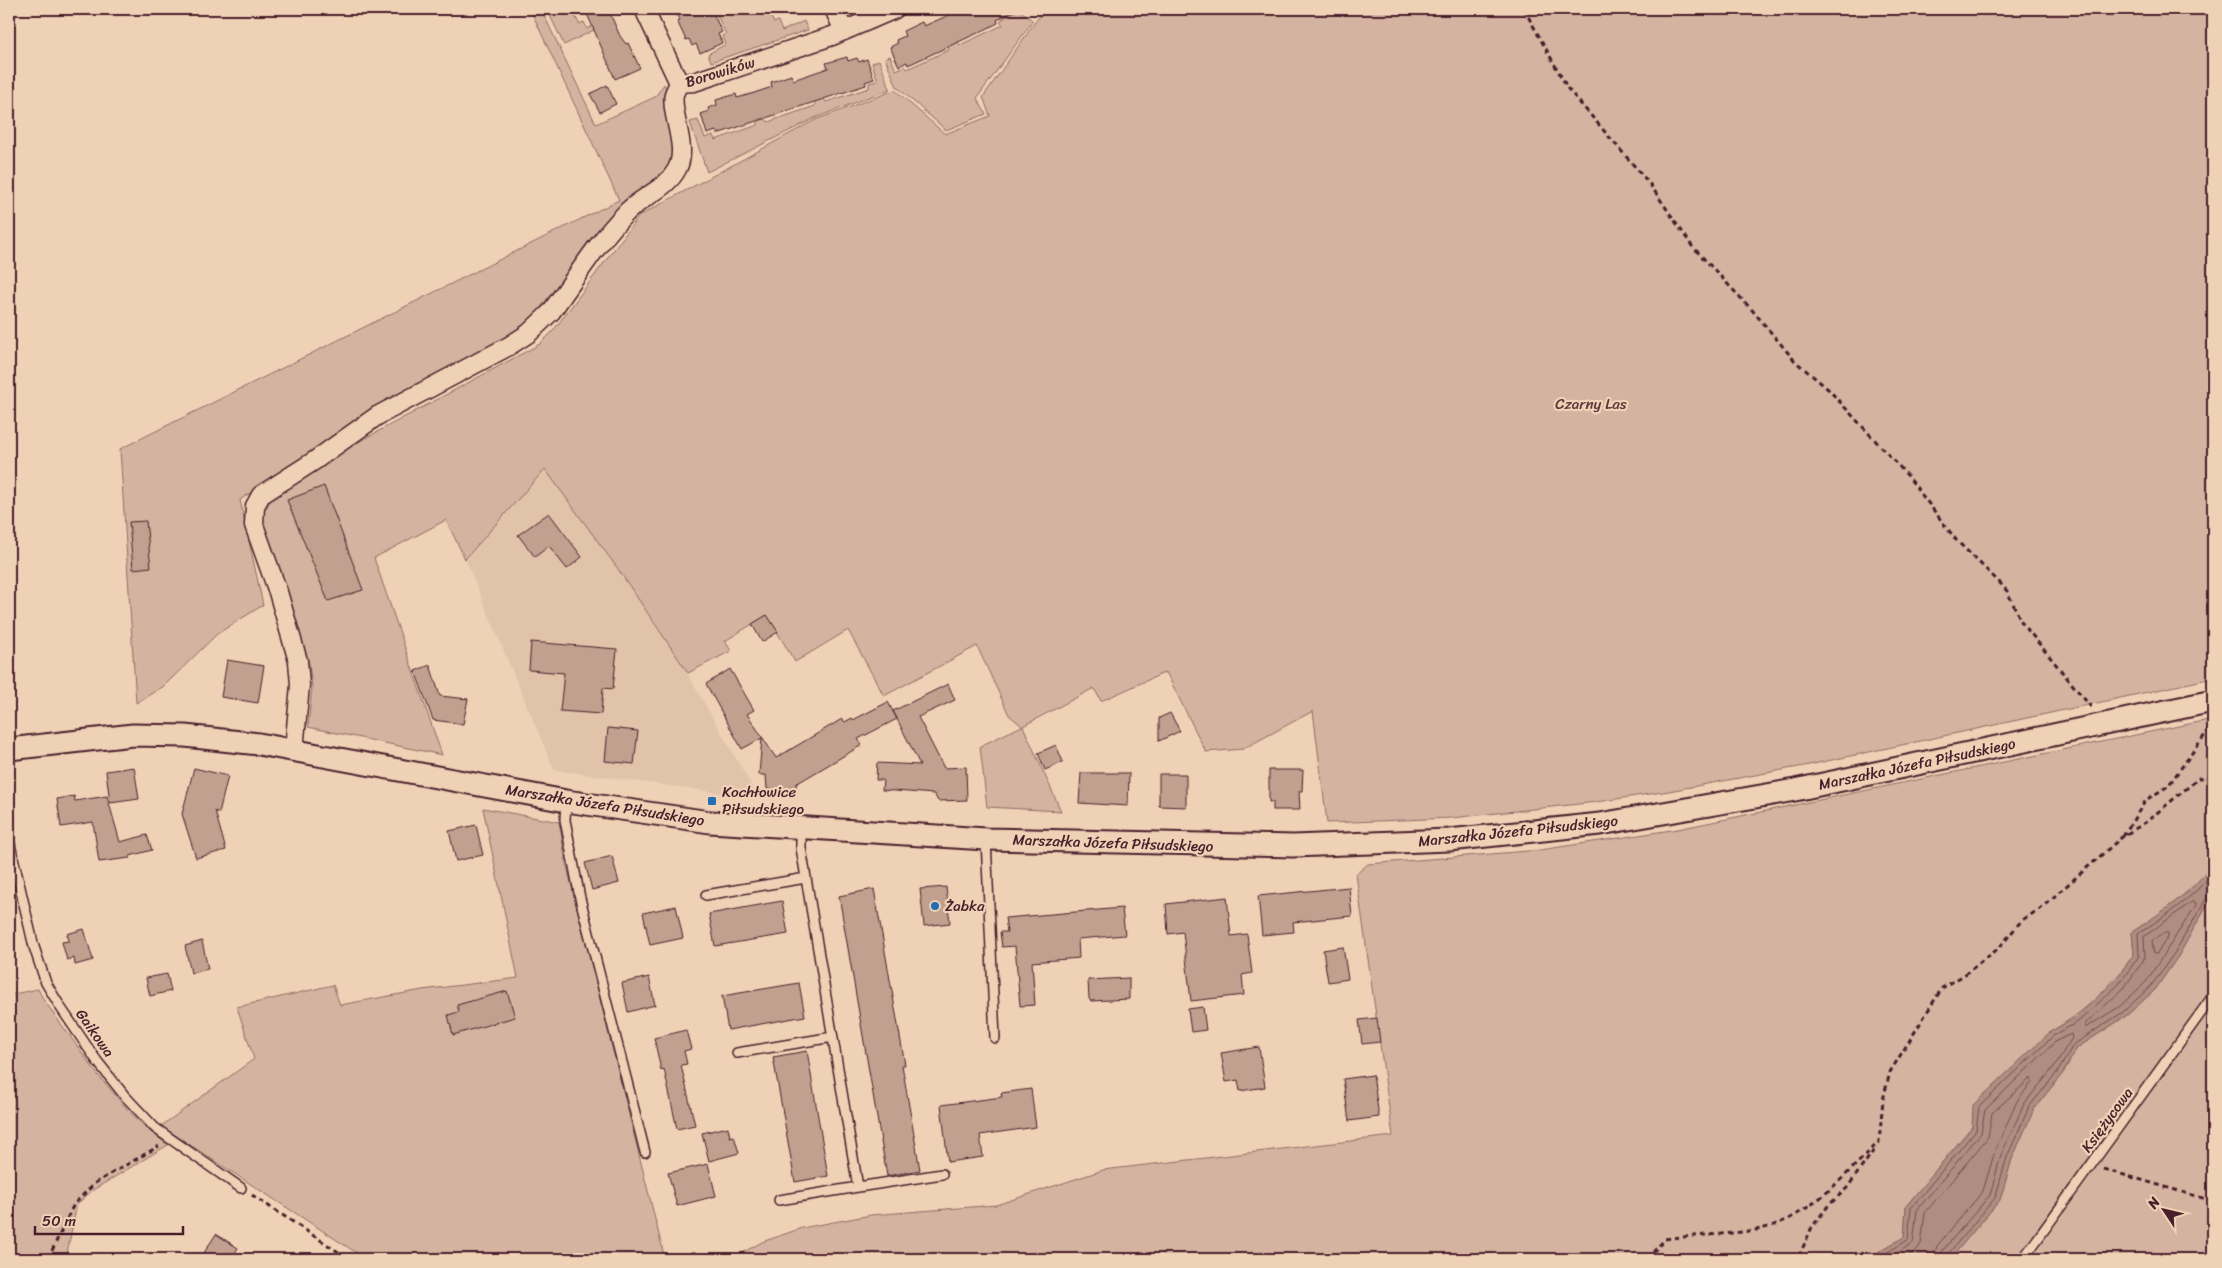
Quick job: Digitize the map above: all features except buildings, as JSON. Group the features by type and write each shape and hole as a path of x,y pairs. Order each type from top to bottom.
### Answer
{"street":[{"path":"644,9 679,84"},
{"path":"834,9 844,31"},
{"name":"Borowików","path":"294,750 300,685 298,661 278,592 254,525 255,506 261,495 314,461 377,416 451,378 529,333 551,312 614,225 633,205 668,181 677,170 681,158 674,94 679,84 694,82 844,31 895,9"},
{"name":"Marszałka Józefa Piłsudskiego","path":"9,749 98,738 161,735 213,738 294,750 669,817 801,829 986,839 1293,846 1450,840 1537,832 1728,803 2213,701"}],"lane":[{"path":"566,800 565,820 580,898 645,1152"},
{"path":"801,829 801,848 858,1187"},
{"path":"986,839 995,1038"},
{"name":"Gaikowa","path":"9,840 32,938 46,983 60,1008 102,1068 155,1128 241,1188"},
{"path":"706,895 806,878"},
{"name":"Księżycowa","path":"2023,1259 2213,996"},
{"path":"737,1053 833,1037"},
{"path":"779,1200 942,1174"}],"path":[{"path":"1524,9 1568,89 1649,183 1692,246 1754,311 1795,360 1828,389 1907,475 1956,540 2007,591 2022,623 2106,724"},
{"path":"2122,837 2146,800 2168,786 2213,724"},
{"path":"1771,1259 1800,1254 1812,1227 1828,1206 1847,1188 1879,1142 1883,1100 1890,1072 1942,988 1964,975 1999,948 2022,920 2040,909 2122,837 2146,822 2199,778 2213,776"},
{"path":"48,1259 74,1204 95,1184 170,1139"},
{"path":"1647,1259 1665,1239 1751,1231 1783,1222 1812,1206 1834,1188 1879,1142"},
{"path":"2091,1165 2213,1201"},
{"path":"241,1188 350,1259"}],"shaded area":[{"path":"545,469 618,569 686,671 756,793 757,798 554,770 465,559"}],"green space":[{"path":"530,9 541,9 596,124 655,97 664,84 667,91 674,154 672,162 663,175 651,186 630,199 626,199 589,241 529,324 376,408 240,500 263,605 217,634 164,686 136,703 120,449 619,200"},
{"path":"547,9 572,9 579,24 584,22 587,29 608,18 610,22 564,45"},
{"path":"714,9 767,9 774,23 778,21 782,31 804,21 808,30 711,62 708,54 726,44 722,36 726,34"},
{"path":"1005,9 1019,9 1033,21 977,98 986,114 946,130 897,87 885,58 890,56 896,70 905,66 907,69 949,50 948,46 958,42 960,45 1003,25 1000,21 1008,16"},
{"name":"Czarny Las","path":"1048,9 2213,9 2213,678 1804,766 1669,791 1597,802 1452,818 1327,823 1313,711 1243,749 1206,752 1166,672 1101,701 1094,688 1023,726 1061,811 987,807 980,746 1022,726 1009,715 977,646 884,696 848,630 795,662 767,615 725,641 731,651 688,673 618,569 545,469 465,559 446,520 374,558 442,755 308,727 312,687 309,664 295,617 274,564 261,517 274,494 338,453 540,344 553,331 639,216 815,120 895,90 945,134 990,116 983,97 1038,18"},
{"path":"879,60 890,89 815,118 707,172 690,122 698,120 705,138 713,135 715,140 758,125 758,121 766,119 768,122 815,106 815,101 824,99 826,102 869,88 869,83 878,81 872,63"},
{"path":"2213,719 2213,864 2186,893 2132,932 2134,954 2116,977 2086,1007 2050,1032 1906,1206 1904,1237 1866,1259 731,1259 762,1242 802,1228 871,1215 996,1205 1103,1170 1393,1136 1356,874 1368,864 1540,850 1678,829"},
{"path":"483,808 559,822 566,863 665,1259 366,1259 161,1126 254,1059 237,1007 333,985 340,1005 422,990 518,978"},
{"path":"2213,894 2213,1259 1950,1259 2000,1200 2012,1159 2034,1109 2063,1073 2077,1048 2126,1016 2155,990 2179,955"},
{"path":"38,989 43,999 98,1075 147,1129 168,1145 93,1190 77,1204 67,1253 76,1259 9,1259 9,995"}],"water":[{"path":"2213,864 2213,894 2179,955 2155,990 2126,1016 2077,1048 2063,1073 2034,1109 2012,1159 2000,1200 1950,1259 1866,1259 1904,1237 1906,1206 1972,1127 1973,1105 2050,1032 2076,1017 2116,980 2134,954 2132,932 2186,893"}],"place":[{"name":"Kochłowice Piłsudskiego","path":"712,801"},
{"name":"Żabka","path":"935,906"}]}
